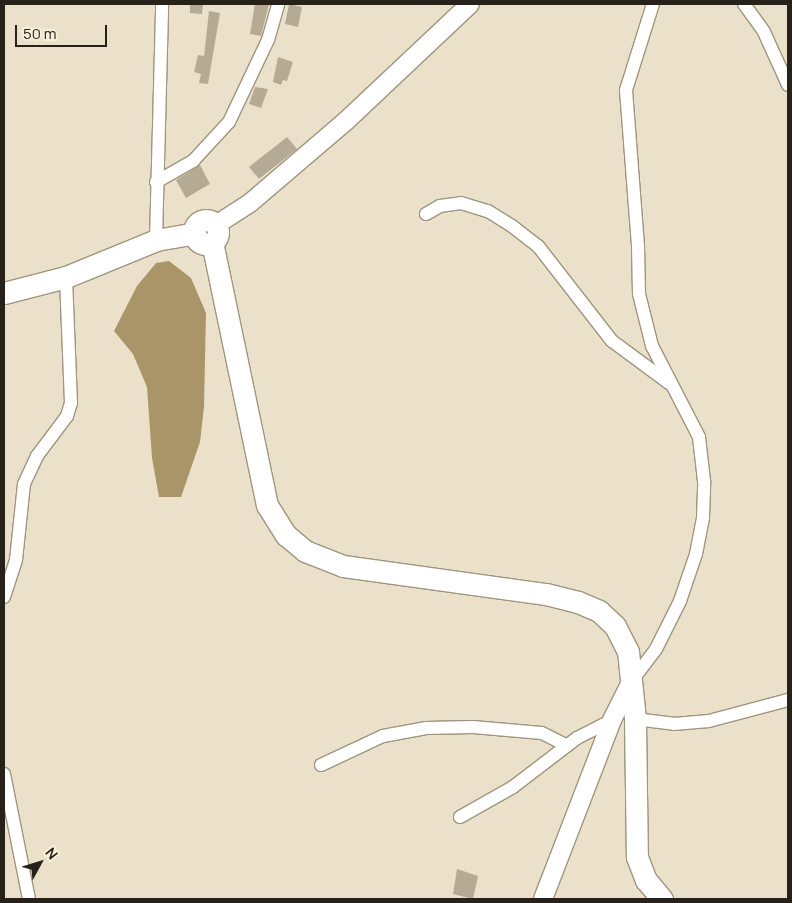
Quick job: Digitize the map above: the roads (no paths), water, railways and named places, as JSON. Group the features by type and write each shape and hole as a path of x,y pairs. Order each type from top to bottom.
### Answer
{"highway":[{"path":"4,293 66,277 156,240 208,233 267,505 286,534 305,551 343,566 578,602 598,611 615,626 628,651 635,719 637,857 646,880 662,899"}],"main road":[{"path":"208,233 250,203 346,121 470,4"},
{"path":"543,899 612,720 631,682"}],"street":[{"path":"156,240 162,4"},
{"path":"156,182 193,160 229,122 268,40 278,4"},
{"path":"631,682 656,649 680,601 696,554 703,518 701,447 694,426 652,346 640,305 626,105 628,77 648,27 652,4"},
{"path":"744,4 764,32 788,86"},
{"path":"426,214 440,206 461,203 488,211 512,226 543,252 560,270 575,297 612,341 671,384"},
{"path":"4,597 16,560 24,484 37,456 67,416 71,403 66,277"},
{"path":"635,719 674,724 709,721 788,700"},
{"path":"460,817 513,787 567,746 612,720"},
{"path":"322,765 382,736 426,728 473,727 542,732 567,746"},
{"path":"4,774 29,899"}]}
